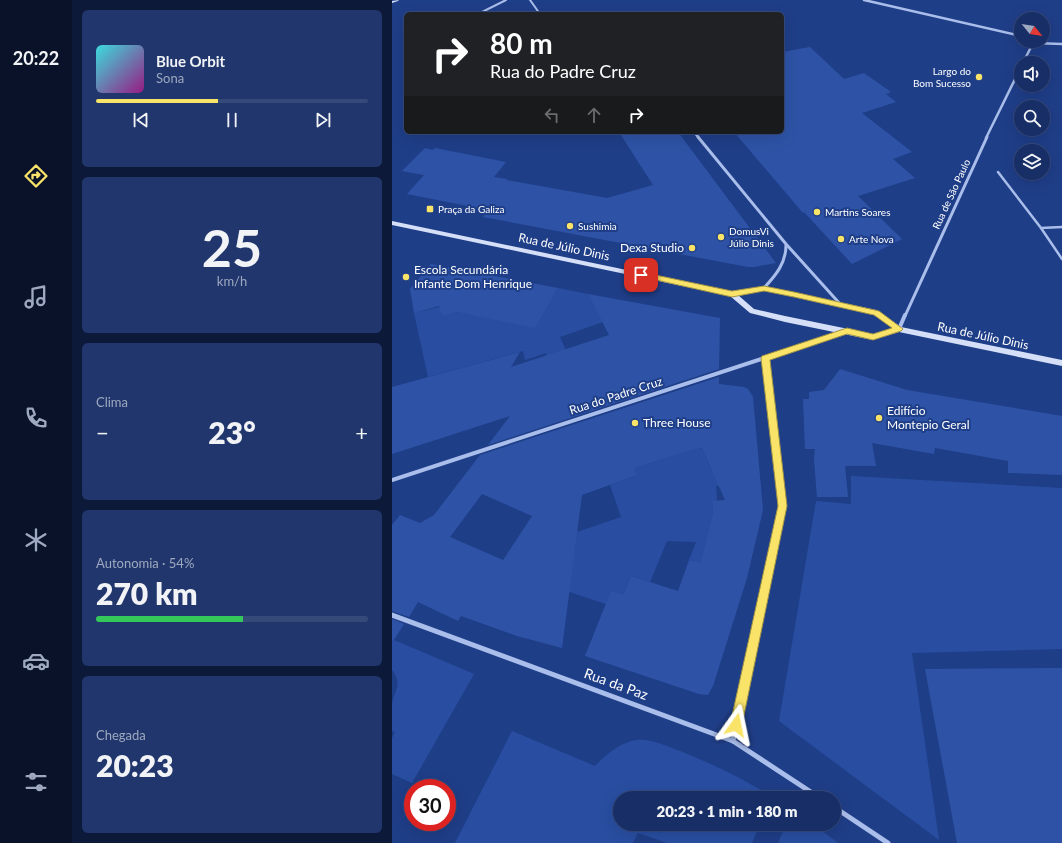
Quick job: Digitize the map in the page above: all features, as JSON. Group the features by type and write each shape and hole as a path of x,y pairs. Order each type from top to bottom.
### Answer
{"main road":[{"path":"392,2 397,0"},
{"name":"Rua de Júlio Dinis","path":"392,223 732,294 764,288 876,313 899,329 1062,363"},
{"name":"Rua de Júlio Dinis","path":"732,294 752,311 873,337 899,329"}],"street":[{"path":"864,0 1014,34"},
{"path":"1050,43 1062,44"},
{"name":"Rua de São Paulo","path":"899,329 983,145 1014,81"},
{"path":"696,134 786,244 842,306"},
{"path":"1041,228 1062,228"},
{"path":"764,288 780,271 787,256 786,244"},
{"name":"Rua do Padre Cruz","path":"392,480 847,331"},
{"path":"733,741 782,506 765,358"},
{"name":"Rua da Paz","path":"392,615 733,741 809,791"},
{"path":"841,812 888,843"}],"lane":[{"path":"482,12 506,0"},
{"path":"530,0 539,12"},
{"path":"998,172 1041,228 1062,259"}],"shaded area":[{"path":"558,288 588,294 603,322 560,337 570,359 550,365 546,353 525,360 523,351 428,377 414,313 440,307 442,316 465,310 535,327"},
{"path":"689,441 694,450 702,448 712,471 719,468 720,486 716,486 717,501 712,501 713,512 705,547 704,564 689,560 696,542 667,541 650,582 631,576 623,595 606,604 527,578 577,532 621,517 610,485 637,475 635,468 665,458"},
{"path":"851,476 1062,488 1062,649 912,653 939,840 779,721 816,501 851,504"},
{"path":"394,640 474,674 414,779 404,779 392,774 392,738 395,732 392,731 392,705 398,684 392,670 392,643"},
{"path":"512,731 595,766 608,754 624,744 636,740 653,741 716,766 762,791 613,791 613,831 757,831 752,843 667,843 638,833 633,843 455,843"},
{"path":"783,831 822,831 838,843 778,843"}],"building":[{"path":"810,47 844,79 864,73 891,92 886,94 896,102 862,113 912,152 893,159 915,178 858,196 902,239 852,264 804,212 803,213 736,134 784,134 784,52"},
{"path":"620,134 679,134 776,263 748,267 483,217 488,210 407,194 424,175 402,171 425,148 433,150 435,148 506,162 494,177 607,198 653,185"},
{"path":"431,264 558,288 535,328 458,312 442,316 439,306 414,313 410,289"},
{"path":"588,294 720,318 719,369 488,445 510,416 392,454 392,387 520,352 511,367 609,335"},
{"path":"840,369 907,390 1062,416 1062,475 1008,473 1008,461 935,448 934,454 872,443 876,466 845,466 848,497 817,497 814,459 815,449 805,449 803,399 809,399 809,392 824,390"},
{"path":"719,377 719,384 744,387 748,389 753,397 763,510 747,578 713,686 708,695 699,694 585,656 611,591 623,595 631,576 678,591 689,560 701,563 713,512 712,501 725,500 702,448 693,449 635,468 637,475 582,495 562,648 517,636 461,616 458,621 418,602 409,617 392,611 392,525 400,515 420,523 434,515 480,455","holes":["482,494 532,516 503,560 450,537"]},
{"path":"392,619 404,624 392,643"},
{"path":"1062,668 1062,843 957,843 925,669"}],"place":[{"name":"Largo do Bom Sucesso","path":"979,77"},
{"name":"Praça da Galiza","path":"430,209"},
{"name":"Martins Soares","path":"817,212"},
{"name":"Sushimia","path":"570,226"},
{"name":"DomusVi Júlio Dinis","path":"721,237"},
{"name":"Arte Nova","path":"841,239"},
{"name":"Dexa Studio","path":"692,248"},
{"name":"Escola Secundária Infante Dom Henrique","path":"406,277"},
{"name":"Edifício Montepio Geral","path":"879,418"},
{"name":"Three House","path":"635,423"}],"route":[{"path":"641,275 732,294 764,288 794,294 876,313 899,329 873,337 847,331 765,358 782,506 736,725"}]}
